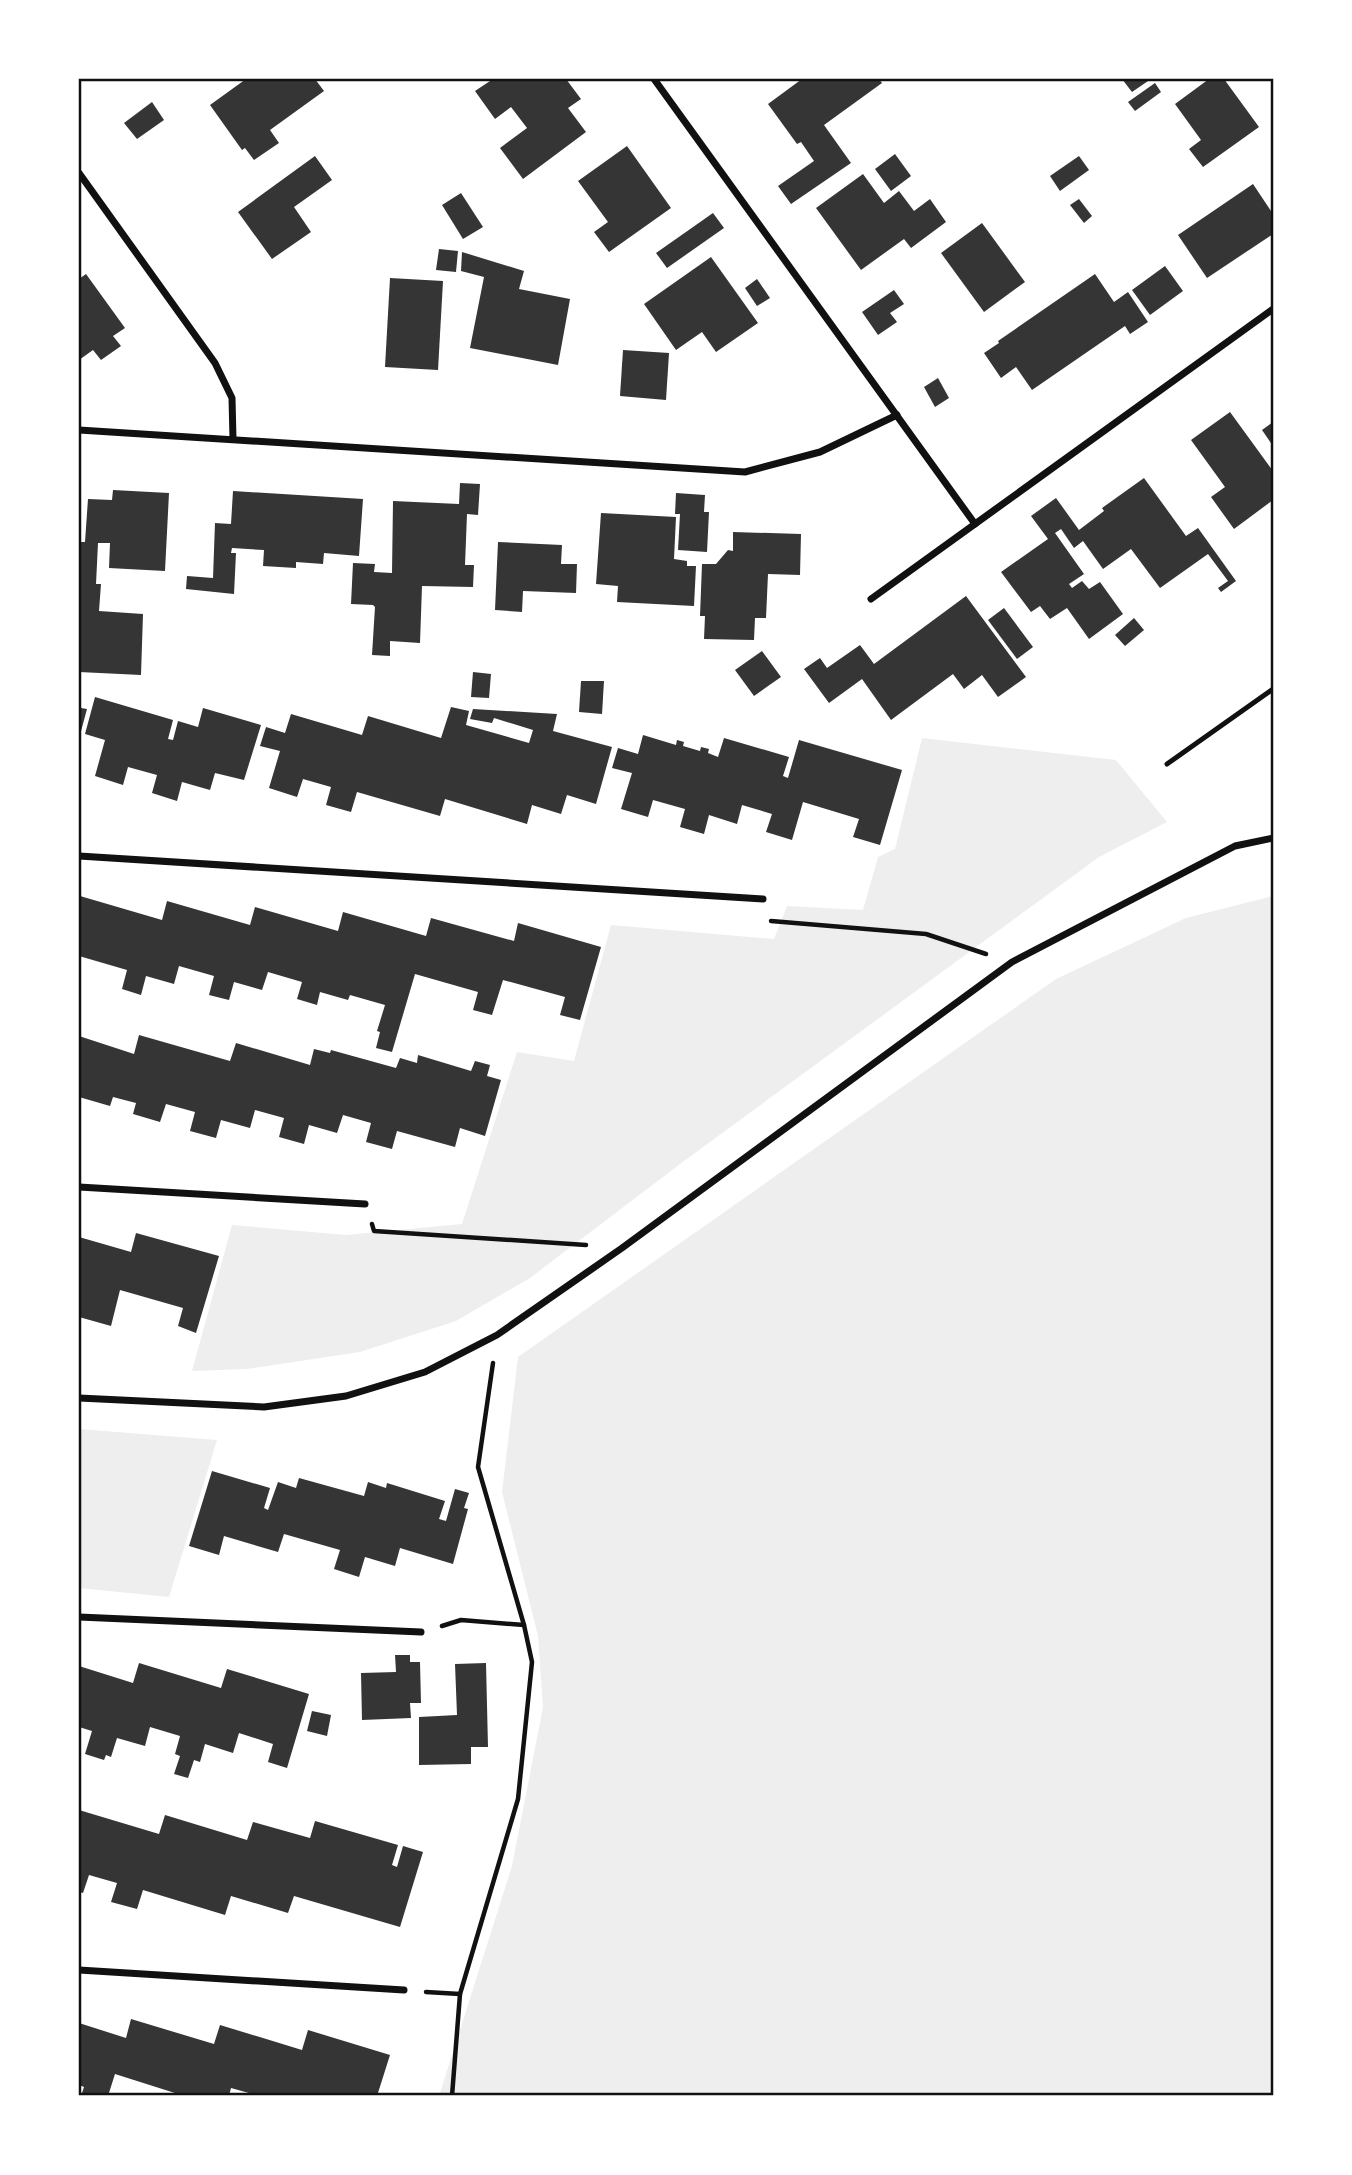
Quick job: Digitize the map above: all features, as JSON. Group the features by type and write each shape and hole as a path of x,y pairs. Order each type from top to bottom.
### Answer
{"street":[{"path":"654,79 975,524"},
{"path":"79,173 215,363 232,398 233,439"},
{"path":"871,599 1273,309"},
{"path":"79,430 745,471 820,452 897,415"},
{"path":"79,1398 247,1408 346,1396 425,1372 497,1335 622,1248 1012,962 1235,846 1273,838"},
{"path":"79,856 763,898"},
{"path":"79,1188 365,1204"},
{"path":"79,1616 421,1632"},
{"path":"79,1970 404,1990"}],"lane":[{"path":"1167,764 1273,689"}],"path":[{"path":"763,898 769,921 926,934 1012,962"},
{"path":"365,1204 374,1231 622,1248"},
{"path":"452,2096 460,1994 518,1799 532,1662 524,1625 478,1468 497,1335"},
{"path":"421,1632 461,1620 524,1625"},
{"path":"404,1990 460,1994"}],"shaded area":[{"path":"922,738 1116,760 1167,822 1099,857 684,1161 530,1278 456,1321 360,1352 247,1369 192,1371 232,1225 346,1235 462,1224 517,1052 574,1061 611,925 774,939 787,906 863,910 878,857 895,849"},
{"path":"1273,896 1273,2096 439,2096 512,1866 543,1707 538,1636 502,1492 518,1357 1056,979 1186,918"},
{"path":"79,1429 217,1440 169,1597 79,1588"}],"building":[{"path":"246,79 315,79 324,91 270,130 279,143 254,160 245,148 242,150 210,105"},
{"path":"493,79 566,79 581,99 568,108 586,132 523,179 500,148 527,128 511,107 495,119 475,91"},
{"path":"802,79 879,79 882,83 824,125 851,163 791,204 778,186 814,161 801,142 797,144 768,104"},
{"path":"1122,79 1151,79 1132,92"},
{"path":"1209,79 1224,79 1259,127 1203,167 1189,149 1201,140 1175,104"},
{"path":"1155,83 1161,92 1135,111 1128,102"},
{"path":"152,102 164,120 137,139 124,123"},
{"path":"627,146 671,208 609,252 594,232 608,222 578,181"},
{"path":"895,154 911,176 891,191 875,169"},
{"path":"315,156 332,180 294,207 311,232 272,259 238,212"},
{"path":"1079,156 1089,170 1060,191 1050,176"},
{"path":"863,174 884,203 899,191 914,211 930,199 946,222 911,248 904,239 861,270 816,208"},
{"path":"1253,184 1273,214 1273,234 1207,278 1178,235"},
{"path":"461,193 483,227 463,239 442,205"},
{"path":"1079,199 1092,216 1084,223 1070,205"},
{"path":"713,213 724,228 667,268 656,253"},
{"path":"982,223 1025,282 984,312 941,253"},
{"path":"439,249 458,251 456,272 436,270"},
{"path":"462,252 524,271 519,289 570,299 558,365 470,348 484,277 461,271"},
{"path":"711,257 758,323 716,352 702,332 676,350 644,304"},
{"path":"1165,266 1183,291 1150,315 1132,290"},
{"path":"86,274 125,328 113,336 121,346 101,360 93,350 79,360 79,279"},
{"path":"1095,274 1114,302 1128,292 1148,322 1130,334 1125,326 1032,390 1016,367 1001,378 984,353"},
{"path":"390,278 443,281 438,370 385,367"},
{"path":"757,279 770,298 757,306 745,288"},
{"path":"894,290 904,304 890,313 897,322 878,335 862,312"},
{"path":"623,350 669,353 666,400 620,396"},
{"path":"938,378 949,398 935,407 924,387"},
{"path":"1230,412 1273,471 1273,500 1234,529 1211,497 1225,487 1191,440"},
{"path":"1273,422 1273,446 1262,430"},
{"path":"1144,478 1186,536 1198,528 1236,581 1221,592 1218,588 1228,581 1208,554 1160,588 1131,549 1103,569 1083,541 1074,548 1061,529 1055,533 1084,574 1069,584 1072,588 1082,581 1089,589 1100,582 1123,614 1089,639 1067,608 1050,619 1040,606 1031,612 1001,572 1048,539 1031,516 1056,498 1079,530 1104,511 1102,508"},
{"path":"460,483 480,484 478,515 467,514 465,565 474,565 473,587 422,586 420,643 390,641 390,656 372,655 375,607 351,604 353,563 375,564 374,572 392,573 393,501 459,504"},
{"path":"113,490 169,493 165,571 109,568 110,543 98,543 96,584 101,584 99,611 143,614 141,675 79,672 79,542 85,542 88,499 112,500"},
{"path":"233,491 363,499 359,556 324,553 323,564 296,562 296,568 263,566 264,550 232,548 231,553 236,553 234,594 186,589 187,576 213,578 215,523 231,524"},
{"path":"676,493 705,495 704,512 709,512 707,552 678,550 680,514 675,514"},
{"path":"601,513 676,517 674,559 687,561 687,566 696,566 694,606 617,602 618,586 596,584"},
{"path":"733,532 801,534 800,575 768,574 766,618 755,618 754,640 704,639 705,616 700,616 702,564 716,564 728,550 733,551"},
{"path":"498,542 562,545 561,564 577,564 576,593 523,591 522,612 495,610"},
{"path":"966,596 1026,677 998,697 982,675 964,689 953,674 891,720 862,679 829,703 804,669 820,658 827,668 860,645 874,664"},
{"path":"1004,608 1033,647 1017,659 988,620"},
{"path":"1134,618 1144,630 1125,646 1115,635"},
{"path":"762,651 781,677 754,696 735,670"},
{"path":"473,672 491,674 489,698 471,697"},
{"path":"581,681 604,681 602,714 579,712"},
{"path":"95,697 173,720 168,739 173,740 178,721 198,727 203,708 261,725 244,780 215,773 210,790 182,782 177,801 152,793 157,775 128,767 123,785 95,776 105,740 85,734"},
{"path":"451,707 469,711 466,725 529,743 533,730 494,718 492,723 470,719 473,709 557,714 553,731 612,747 596,804 567,795 561,814 532,805 527,824 445,799 440,816 357,792 351,812 326,805 331,787 303,779 297,797 269,788 280,751 260,746 266,727 285,733 291,714 362,735 368,716 441,738"},
{"path":"81,708 87,709 80,735 79,711"},
{"path":"643,735 676,745 677,740 684,742 683,746 700,751 701,747 709,749 708,753 718,757 724,738 789,757 783,776 788,778 799,740 902,770 880,845 853,837 859,819 803,802 792,840 766,832 772,814 742,805 737,824 709,815 704,834 680,827 685,809 653,800 648,817 621,809 632,773 612,768 618,748 638,754"},
{"path":"80,896 162,920 167,901 250,925 255,907 338,931 343,912 426,936 431,918 514,941 518,923 601,947 580,1020 560,1015 565,997 503,980 492,1015 473,1010 478,992 415,974 392,1052 376,1048 380,1032 377,1031 385,1005 350,995 348,1000 320,992 317,1005 297,999 302,982 268,972 262,990 234,982 229,1000 209,995 214,976 179,966 174,984 146,976 141,995 122,989 127,970 79,956"},
{"path":"139,1035 230,1061 236,1043 310,1065 314,1049 330,1053 331,1050 396,1068 400,1058 417,1063 418,1055 471,1071 475,1061 490,1065 487,1076 501,1080 485,1136 460,1128 455,1147 397,1131 392,1149 366,1142 371,1123 343,1115 337,1133 309,1125 304,1144 279,1137 284,1118 255,1110 250,1128 221,1120 216,1138 190,1131 195,1112 166,1104 160,1122 133,1114 136,1103 113,1097 110,1106 79,1097 79,1036 134,1054"},
{"path":"136,1233 219,1256 196,1333 178,1326 183,1308 120,1290 111,1326 79,1317 79,1237 131,1252"},
{"path":"212,1471 270,1488 264,1508 268,1510 278,1482 296,1488 299,1478 364,1496 368,1482 386,1488 387,1483 445,1501 439,1519 446,1521 455,1489 469,1493 464,1508 468,1509 453,1564 400,1548 395,1566 365,1557 359,1577 334,1569 340,1550 284,1534 278,1552 224,1536 219,1555 189,1546"},
{"path":"395,1655 410,1655 410,1662 420,1662 421,1703 410,1703 411,1718 362,1720 361,1673 396,1672"},
{"path":"139,1663 221,1688 227,1669 309,1694 287,1768 268,1762 273,1744 239,1733 233,1753 205,1744 200,1762 194,1760 188,1778 174,1774 180,1756 175,1754 180,1736 150,1727 145,1746 117,1738 111,1757 106,1755 104,1760 85,1754 92,1731 79,1727 79,1666 133,1683"},
{"path":"486,1663 488,1747 471,1747 471,1764 419,1765 419,1717 457,1715 455,1664"},
{"path":"312,1711 331,1715 327,1736 307,1731"},
{"path":"79,1810 159,1834 165,1815 247,1840 253,1822 310,1838 315,1821 398,1845 392,1865 397,1867 403,1846 423,1852 400,1927 294,1896 288,1913 231,1896 225,1915 143,1890 137,1909 111,1902 117,1883 89,1875 83,1893 79,1892"},
{"path":"131,2019 214,2044 220,2025 302,2050 308,2030 390,2055 377,2096 260,2096 231,2088 229,2096 177,2096 178,2094 115,2074 108,2096 81,2096 84,2087 79,2085 79,2023 126,2038"}]}
